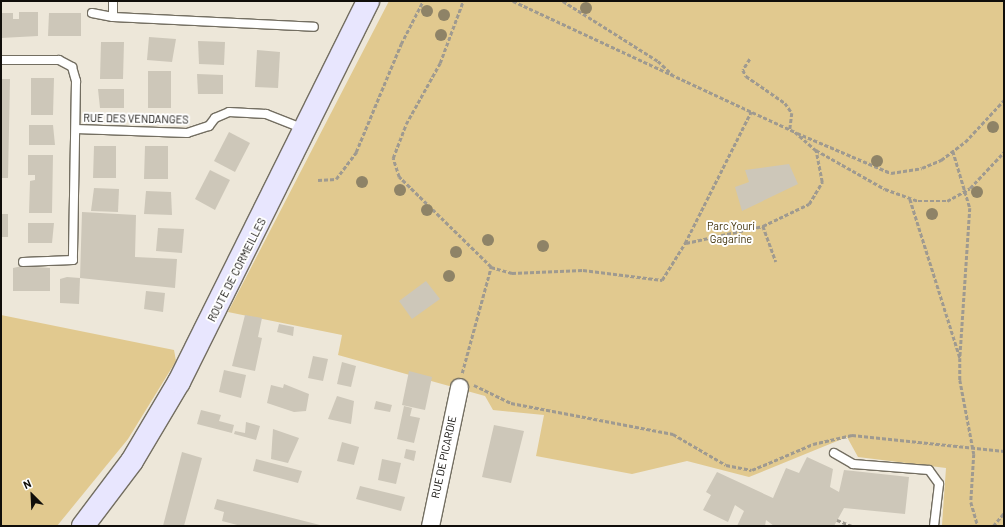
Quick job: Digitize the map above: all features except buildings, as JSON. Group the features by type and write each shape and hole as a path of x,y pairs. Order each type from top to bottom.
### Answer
{"main road":[{"name":"ROUTE DE CORMEILLES","path":"83,526 132,461 179,382 306,129 368,1"}],"street":[{"name":"RUE DE PICARDIE","path":"430,526 460,384"}],"lane":[{"path":"113,1 113,17"},
{"path":"92,13 113,17 314,27"},
{"name":"RUE DES VENDANGES","path":"1,60 60,60 72,67 76,81 73,260 24,262"},
{"name":"RUE DES VENDANGES","path":"76,129 187,133 210,126 215,118 229,112 266,114 306,129"},
{"path":"834,453 853,464 929,470 939,484 934,526"}],"path":[{"path":"318,180 336,179 356,152 401,44 424,1"},
{"path":"463,1 440,63 406,124 393,158 399,177 491,267 512,273 583,270 662,280 686,243 752,112"},
{"path":"513,1 794,132 892,173 922,168 953,151 1004,100"},
{"path":"563,1 580,16 658,61 674,76"},
{"path":"750,59 743,70 746,76 785,103 792,113 790,130"},
{"path":"794,132 816,150 885,189 910,198 947,201 967,189 1004,152"},
{"path":"686,243 763,226 809,204 822,182 816,150"},
{"path":"953,151 967,189 970,208 960,358"},
{"path":"910,198 960,358 972,446 971,502 978,526"},
{"path":"763,226 776,262"},
{"path":"491,267 460,384 512,403 673,434 726,466 752,470 806,446 852,435 972,446 1004,451"},
{"path":"993,526 1004,513"},
{"path":"837,520 852,526"}],"green space":[{"name":"Parc Youri Gagarine","path":"389,1 1004,1 1004,526 942,525 946,468 858,457 847,437 749,477 687,461 632,474 536,456 544,415 493,410 485,396 338,355 342,335 228,312"},
{"path":"1,315 174,350 176,361 128,439 57,526 1,526"}]}
